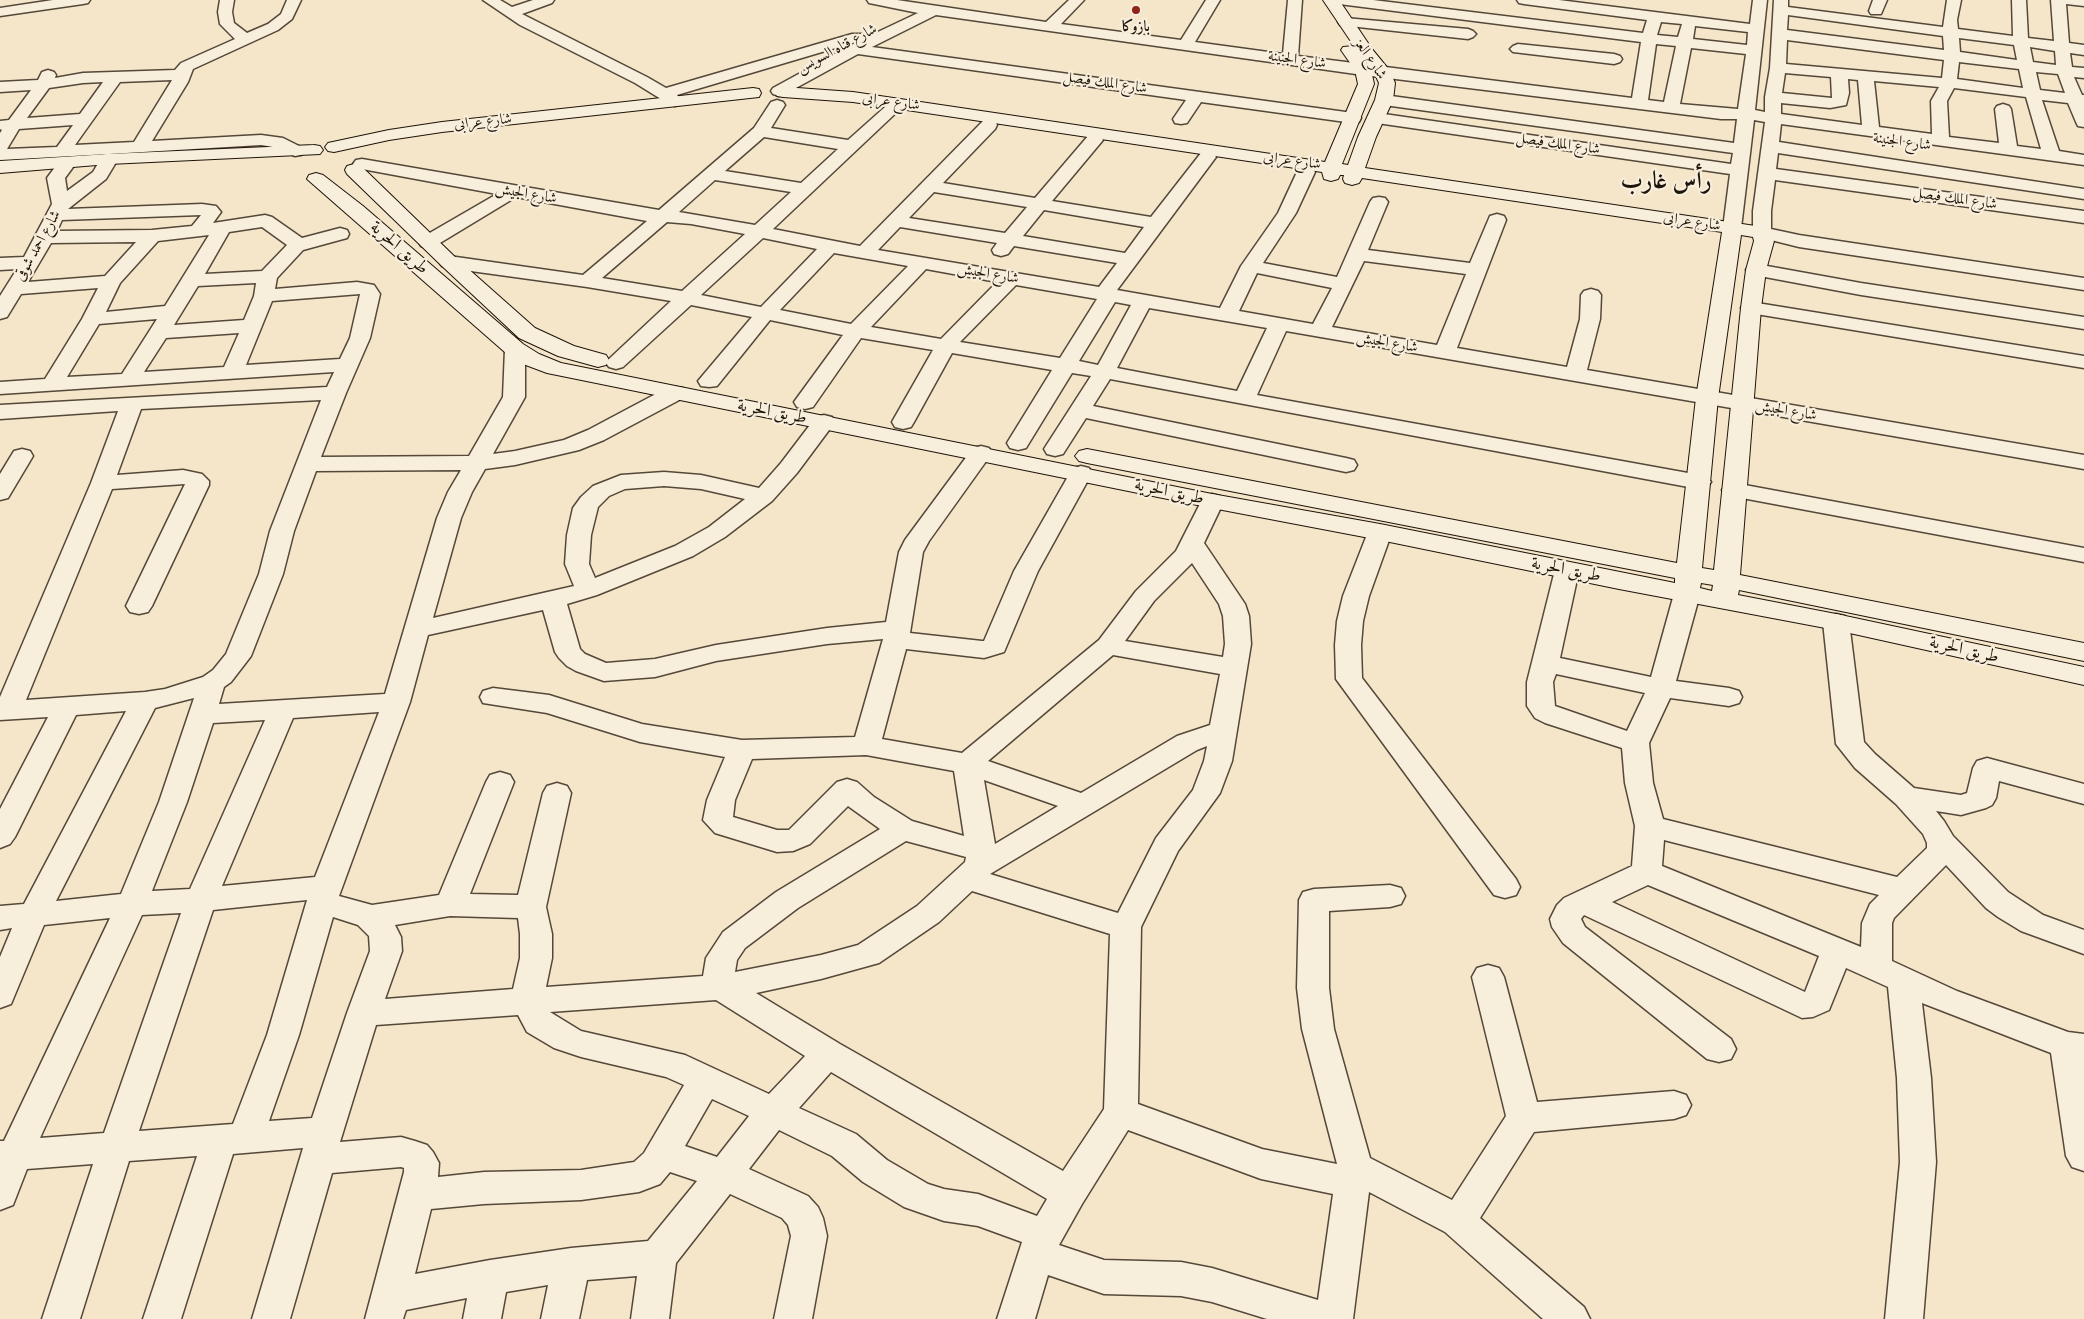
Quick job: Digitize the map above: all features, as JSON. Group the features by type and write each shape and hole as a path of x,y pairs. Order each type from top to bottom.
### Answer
{"main road":[{"name":"شارع العز","path":"1317,0 1363,70 1365,77 1365,89 1331,171"},
{"name":"شارع العز","path":"1331,0 1382,71 1388,85 1384,100 1367,137 1353,175"},
{"name":"شارع عرابى","path":"670,97 754,108 465,132 415,142 361,162 340,176 297,169 300,155 314,150 388,135 442,127 592,112 670,97"},
{"name":"شارع عرابى","path":"781,97 891,110 1306,172 1331,171"},
{"name":"شارع عرابى","path":"781,97 853,97 1763,237"},
{"path":"754,108 781,97"},
{"path":"334,147 354,150 361,162"},
{"path":"0,167 65,157 105,167"},
{"name":"طريق الحرية","path":"361,162 428,242 449,262 527,333 566,351 903,422 1055,449 1689,584 2084,652"},
{"path":"0,181 56,178 105,167 297,169"},
{"name":"طريق الحرية","path":"297,169 356,210 514,349 531,359 555,368 1212,501 1380,532 1567,570 1689,584"},
{"path":"1689,584 1706,398 1732,232"},
{"path":"1726,591 1751,308 1763,237"},
{"name":"طريق الحرية","path":"1726,591 1836,622 2084,676"}],"street":[{"path":"0,12 83,0"},
{"path":"227,0 225,12 227,24 239,35 250,39"},
{"path":"139,148 183,75 183,70 192,63 269,29 287,16 294,0"},
{"path":"490,0 510,13 670,97 798,53 857,43"},
{"path":"510,13 547,0"},
{"path":"1050,26 1076,0"},
{"path":"1186,44 1213,0"},
{"path":"1290,58 1295,0"},
{"path":"1339,0 1506,14 1530,25 1754,50"},
{"path":"1732,232 1760,0"},
{"path":"1794,0 1878,5 1913,22"},
{"path":"1941,141 1939,100 1949,83 1954,0"},
{"path":"2020,0 2021,42 2036,112 2052,156"},
{"path":"1985,106 2083,119 2080,100 2064,70 2058,0"},
{"name":"شارع الجنينة","path":"880,1 916,8 940,5 1004,20 1290,58 1363,70 1746,118 1871,131 2084,160"},
{"path":"1499,86 1530,25 1531,1 1757,29"},
{"path":"1639,104 1649,37 1655,16 1664,2"},
{"name":"شارع قناه السويس","path":"781,97 857,43 886,32 940,5"},
{"path":"1763,237 1762,211 1773,121 1773,97 1781,5 1951,26 2021,42 2084,50"},
{"path":"1004,20 1014,6"},
{"name":"شارع قناه السويس","path":"754,108 916,8"},
{"path":"1565,53 1577,30 1593,9"},
{"path":"1671,108 1689,21"},
{"path":"1345,22 1471,35"},
{"path":"1911,66 1913,22"},
{"path":"1608,100 1618,34"},
{"path":"1779,34 1911,66 1949,83 2080,100"},
{"name":"شارع الملك فيصل","path":"857,43 1197,96 1353,118"},
{"path":"1518,49 1614,59"},
{"path":"1777,60 1801,55 1911,66"},
{"path":"1866,83 1911,66 1952,56 2084,73"},
{"path":"1777,60 1839,73 1866,83 1885,94"},
{"path":"32,68 47,77"},
{"path":"1773,97 1830,103 1840,102 1842,93 1839,73"},
{"path":"0,87 47,77 83,78 183,75"},
{"path":"0,147 6,125 47,77"},
{"path":"56,178 85,119 115,77"},
{"path":"1866,83 1871,131"},
{"path":"1181,119 1197,96"},
{"path":"658,212 754,108 781,97"},
{"path":"1921,98 1957,103"},
{"path":"1384,100 1742,149"},
{"path":"754,108 851,146"},
{"path":"579,280 658,212 712,174 754,108"},
{"path":"2003,109 2009,150"},
{"path":"616,363 891,110"},
{"name":"شارع الملك فيصل","path":"1377,118 1738,170"},
{"path":"6,125 85,119"},
{"name":"شارع الجنينة","path":"1773,121 2084,167"},
{"path":"864,253 989,125"},
{"path":"0,155 65,157 139,148 261,140 277,142 297,169"},
{"path":"979,273 1010,240 1094,140"},
{"path":"1770,146 2084,194"},
{"path":"1018,443 1067,366 1129,259 1207,157"},
{"name":"شارع الجيش","path":"361,162 512,192 658,212"},
{"name":"شارع الجيش","path":"361,162 427,164 864,253 922,248 979,273 2084,462"},
{"name":"شارع احمد شوقى","path":"0,313 31,262 59,209 105,167"},
{"path":"1227,315 1251,266 1287,213 1306,172"},
{"name":"شارع الملك فيصل","path":"1766,173 2084,217"},
{"path":"712,174 803,189"},
{"name":"شارع احمد شوقى","path":"56,178 59,209"},
{"path":"930,186 1156,223"},
{"path":"2044,188 2049,212"},
{"path":"428,242 512,192"},
{"path":"1320,331 1344,284 1379,202"},
{"path":"59,209 210,210 212,212 198,232"},
{"path":"1444,352 1497,220"},
{"path":"45,237 152,236 198,232 265,221 298,244 307,244 340,234"},
{"path":"896,221 922,248"},
{"path":"130,378 192,280 222,228"},
{"path":"53,384 92,319 112,281 152,236"},
{"name":"شارع عرابى","path":"1763,237 2084,284"},
{"path":"805,402 856,330 922,248 1010,240 1129,259"},
{"path":"233,371 265,286 298,244"},
{"path":"709,381 766,313 830,246"},
{"path":"1857,250 1861,289"},
{"path":"1357,254 1478,270"},
{"path":"0,264 31,262"},
{"path":"449,262 579,280 686,298 856,330 1104,372 1698,482"},
{"path":"1251,266 1344,284"},
{"path":"1756,270 1861,289 2084,323"},
{"path":"903,422 946,345 1012,278"},
{"path":"132,403 103,483 4,710 145,700 182,694 212,683 222,676 238,656 271,574 282,531 335,393 360,338 370,292 357,288 265,286 192,280"},
{"path":"14,289 112,281"},
{"path":"1575,376 1590,319 1592,295"},
{"path":"1055,449 1104,372 1143,301"},
{"path":"1751,308 2084,362"},
{"path":"92,319 170,312"},
{"path":"1245,398 1279,324"},
{"path":"158,332 250,326"},
{"path":"162,1319 232,1140 282,1036 324,895 396,702 449,518 460,492 514,397 516,372 514,349"},
{"path":"0,388 233,371 347,365"},
{"path":"0,412 132,403 335,393"},
{"path":"308,464 476,463 515,458 571,445 596,435 675,393"},
{"path":"1080,410 1346,466"},
{"path":"418,629 553,600 588,590 684,551 716,532 764,496 789,468 824,422"},
{"path":"866,746 897,634 912,552 917,540 981,453"},
{"path":"0,492 22,456"},
{"path":"553,600 568,652 585,665 604,672 655,668 716,653 828,636 897,634 984,650 994,646 1026,571 1082,474"},
{"path":"103,483 183,476 196,481 197,485 138,606"},
{"path":"588,590 577,564 579,536 585,508 595,496 607,488 621,482 664,479 701,482 764,496"},
{"path":"1734,490 2084,555"},
{"path":"967,764 1108,646 1145,596 1187,554 1193,545 1212,501"},
{"path":"1380,532 1356,596 1350,621 1348,645 1349,679 1402,747 1505,887"},
{"path":"1016,1319 1041,1244 1069,1193 1121,1112 1126,926 1166,846 1206,793 1218,761 1238,644 1234,610 1193,545"},
{"path":"1567,570 1540,682 1540,703 1545,712 1635,743"},
{"path":"1647,872 1650,826 1639,784 1635,743 1661,688 1689,584"},
{"path":"1836,622 1850,744 1906,797 1934,828 1942,843 1997,900 2032,923 2084,942"},
{"path":"1108,646 1234,668"},
{"path":"1546,663 1661,688 1729,697"},
{"path":"0,1194 8,1156 132,904 173,802 212,683"},
{"path":"493,697 549,704 640,732 742,750 866,746 967,764 1084,806"},
{"path":"0,995 33,915 145,700"},
{"path":"202,714 396,702"},
{"path":"0,836 67,706"},
{"path":"61,1319 116,1148 201,900 283,710"},
{"path":"363,1013 527,1000 722,988 821,967 868,954 928,914 977,865 1084,806 1187,743 1224,730"},
{"path":"742,750 721,800 718,820 725,826 778,841 793,840 800,836 847,789 864,804 902,829 977,865 1126,926"},
{"path":"967,764 977,865"},
{"path":"1906,797 1961,804 1976,801 1982,798 1986,768 2084,794"},
{"path":"450,905 500,782"},
{"path":"557,793 531,907 536,934 536,958 527,1000 539,1023 566,1039 608,1051 673,1065 844,1145 875,1171 917,1196 944,1205 978,1210 1104,1277 1181,1279 1212,1285 1324,1319"},
{"path":"1650,826 1902,890"},
{"path":"902,829 787,900 734,940 722,958 719,974 722,988 828,1054 1069,1193"},
{"path":"1904,1319 1918,1162 1914,1078 1878,923 1881,912 1941,852 1942,843"},
{"path":"1719,1049 1574,935 1567,927 1565,919 1568,913 1584,902 1647,872 1837,950 1946,1000 2075,1046 2082,1144"},
{"path":"0,918 132,904 324,895 370,917 382,930 386,938 386,951 363,1013 271,1319"},
{"path":"1334,1319 1354,1175 1318,1029 1313,988 1314,900 1390,896"},
{"path":"1584,902 1802,1005 1813,1004 1818,1001 1837,950"},
{"path":"370,917 450,905 531,907"},
{"path":"1458,1221 1524,1118 1488,977"},
{"path":"650,1319 658,1256 774,1112 828,1054"},
{"path":"415,1195 484,1188 581,1185 628,1180 647,1173 656,1164 705,1080"},
{"path":"1524,1118 1674,1105"},
{"path":"1121,1112 1261,1164 1354,1175 1458,1221 1571,1319"},
{"path":"8,1156 232,1140 412,1154 418,1159 422,1168 387,1308"},
{"path":"661,1154 723,1174 795,1207 805,1218 808,1236 793,1319"},
{"path":"387,1308 490,1277 571,1264 658,1256"},
{"path":"560,1319 571,1264"},
{"path":"482,1319 490,1277"}],"place":[{"name":"بازوكا","path":"1136,10"}],"district":[{"name":"رأس غارب","path":"1666,182"}]}
